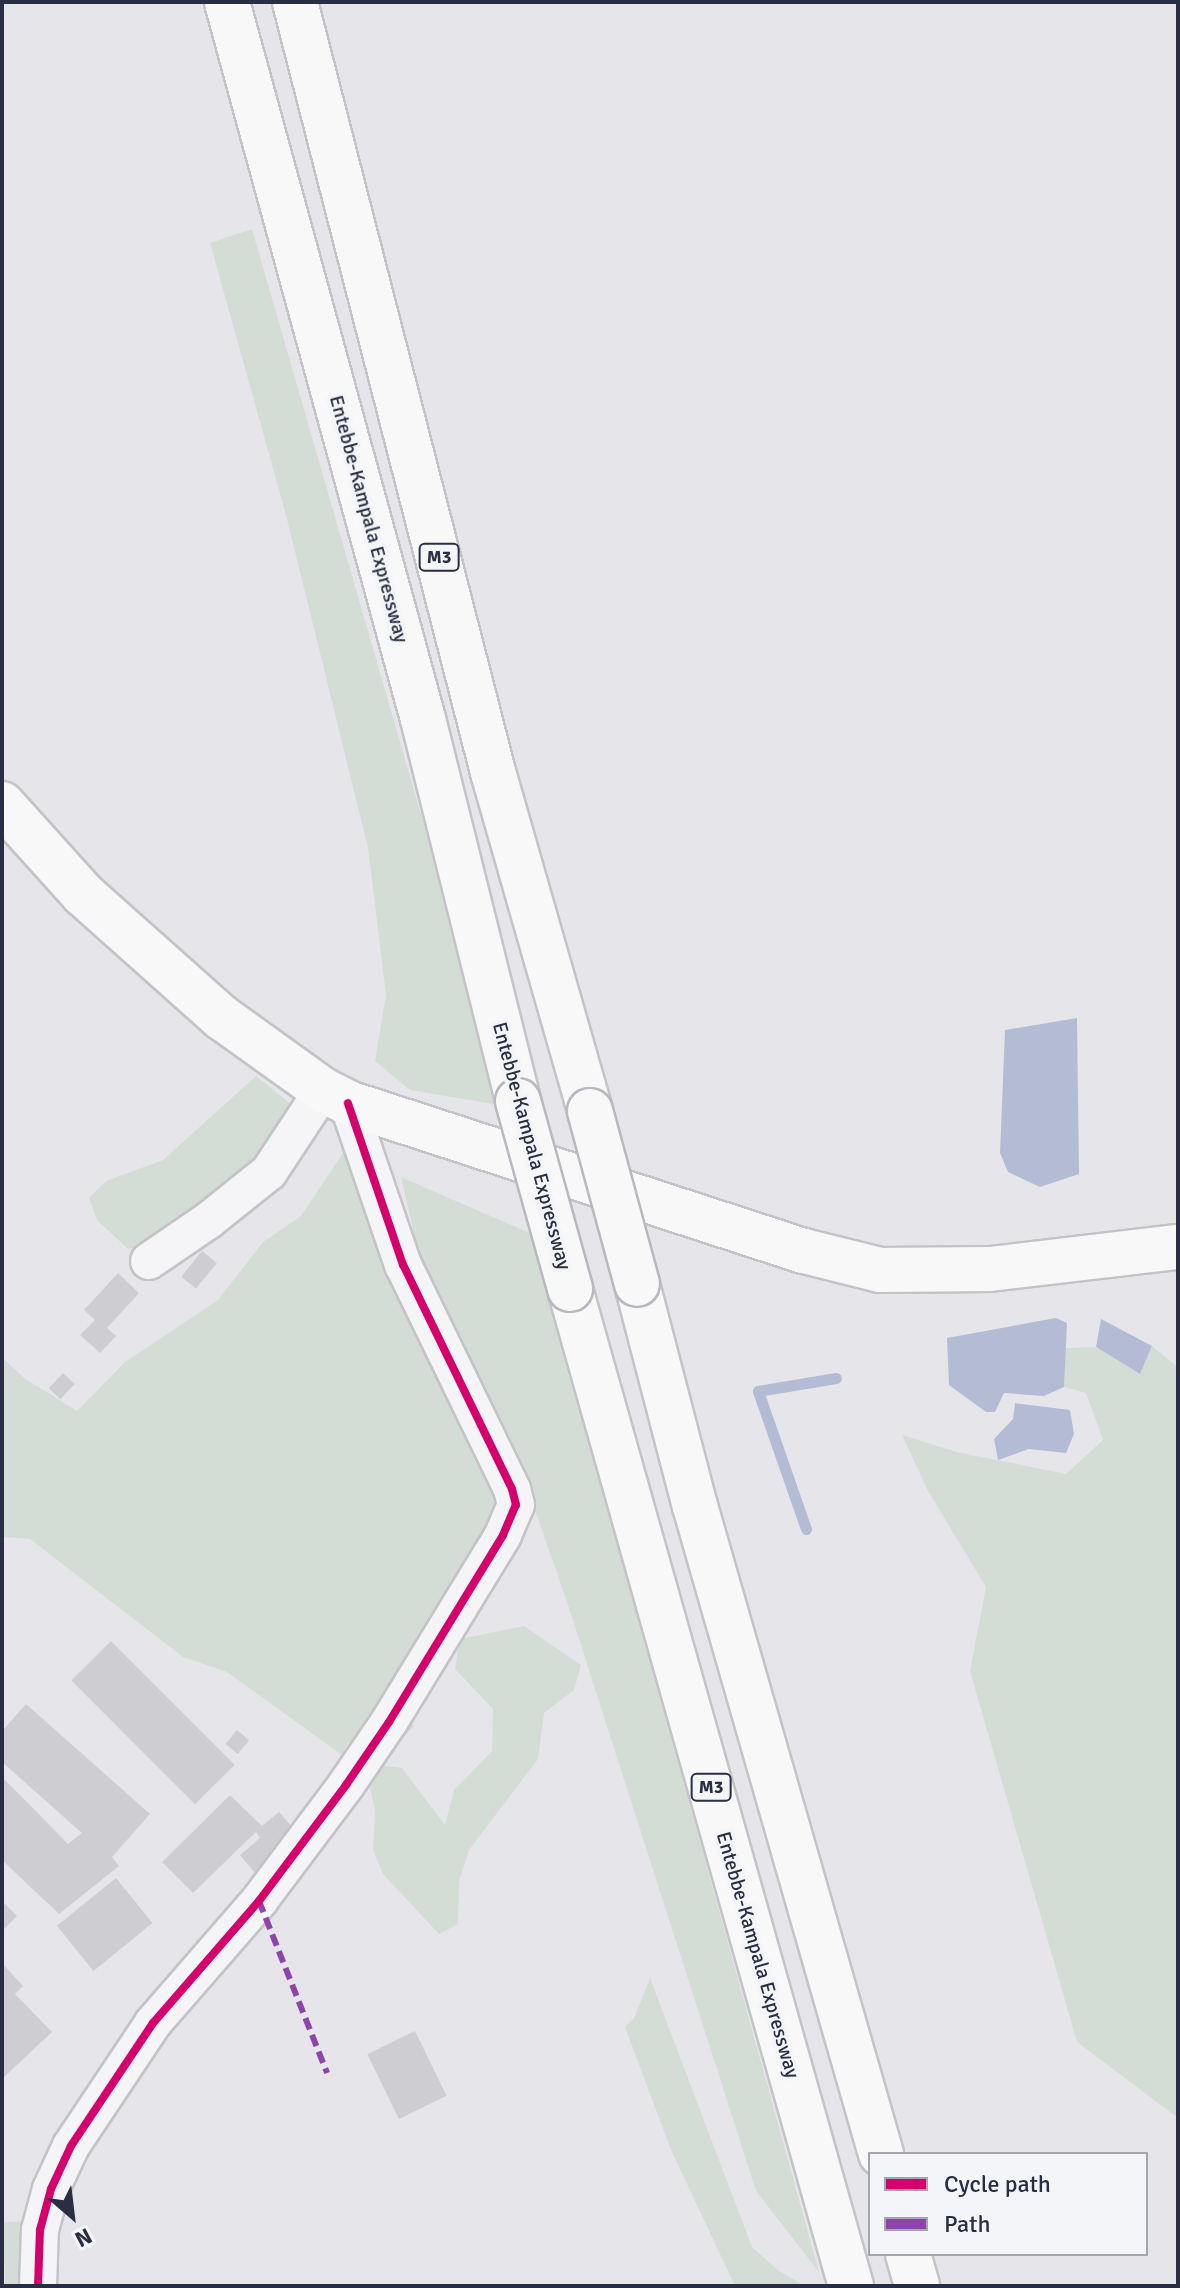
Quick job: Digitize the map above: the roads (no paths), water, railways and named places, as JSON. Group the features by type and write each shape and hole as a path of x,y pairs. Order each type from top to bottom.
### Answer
{"main road":[{"name":"Entebbe-Kampala Expressway","path":"227,2 419,704 518,1101 851,2286"},
{"name":"M3","path":"295,2 493,772 590,1111 695,1506 880,2152"},
{"path":"2,804 94,904 221,1017 336,1096 804,1251 880,1270 990,1269 1178,1247"},
{"path":"909,2256 917,2286"}],"street":[{"path":"38,2286 40,2230 51,2189 71,2146 153,2023 259,1901 346,1785 389,1722 503,1535 516,1505 512,1489 403,1265 336,1096 269,1172 209,1220 149,1261"}],"water":[{"path":"1077,1018 1079,1174 1040,1187 1008,1172 1000,1153 1005,1030"},
{"path":"1056,1318 1067,1323 1064,1387 1044,1396 1004,1393 995,1412 986,1412 949,1385 947,1338"},
{"path":"1101,1319 1152,1346 1140,1374 1096,1347"},
{"path":"1015,1403 1070,1410 1074,1434 1066,1453 1029,1449 998,1460 994,1439 1013,1419"}],"waterway":[{"path":"806,1529 758,1391 836,1378"}]}
